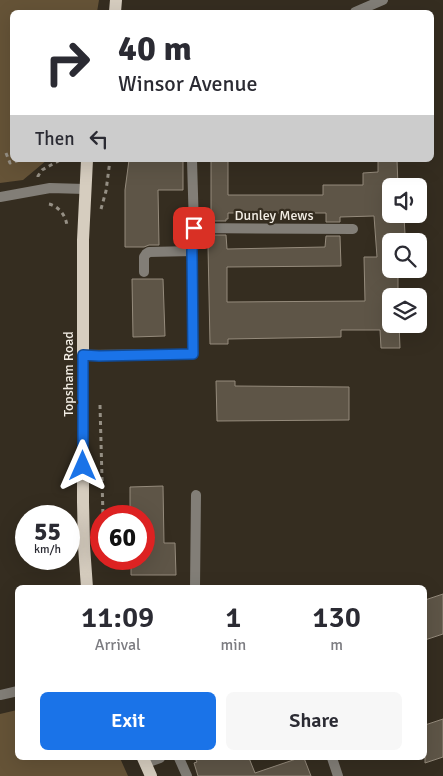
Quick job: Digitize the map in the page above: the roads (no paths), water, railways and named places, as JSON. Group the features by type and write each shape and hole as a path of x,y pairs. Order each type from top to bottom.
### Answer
{"main road":[{"name":"Topsham Road","path":"87,162 83,224 83,502 87,585"},
{"path":"145,760 151,776"}],"street":[{"path":"360,10 383,0"},
{"path":"83,355 193,354 192,251 194,228 192,162"},
{"path":"0,197 50,188 85,189"},
{"name":"Dunley Mews","path":"194,228 353,229"},
{"path":"144,272 144,257 149,252 192,251"},
{"path":"195,585 196,495"},
{"path":"0,695 15,692"},
{"path":"180,760 187,776"},
{"path":"333,760 338,776"}]}
